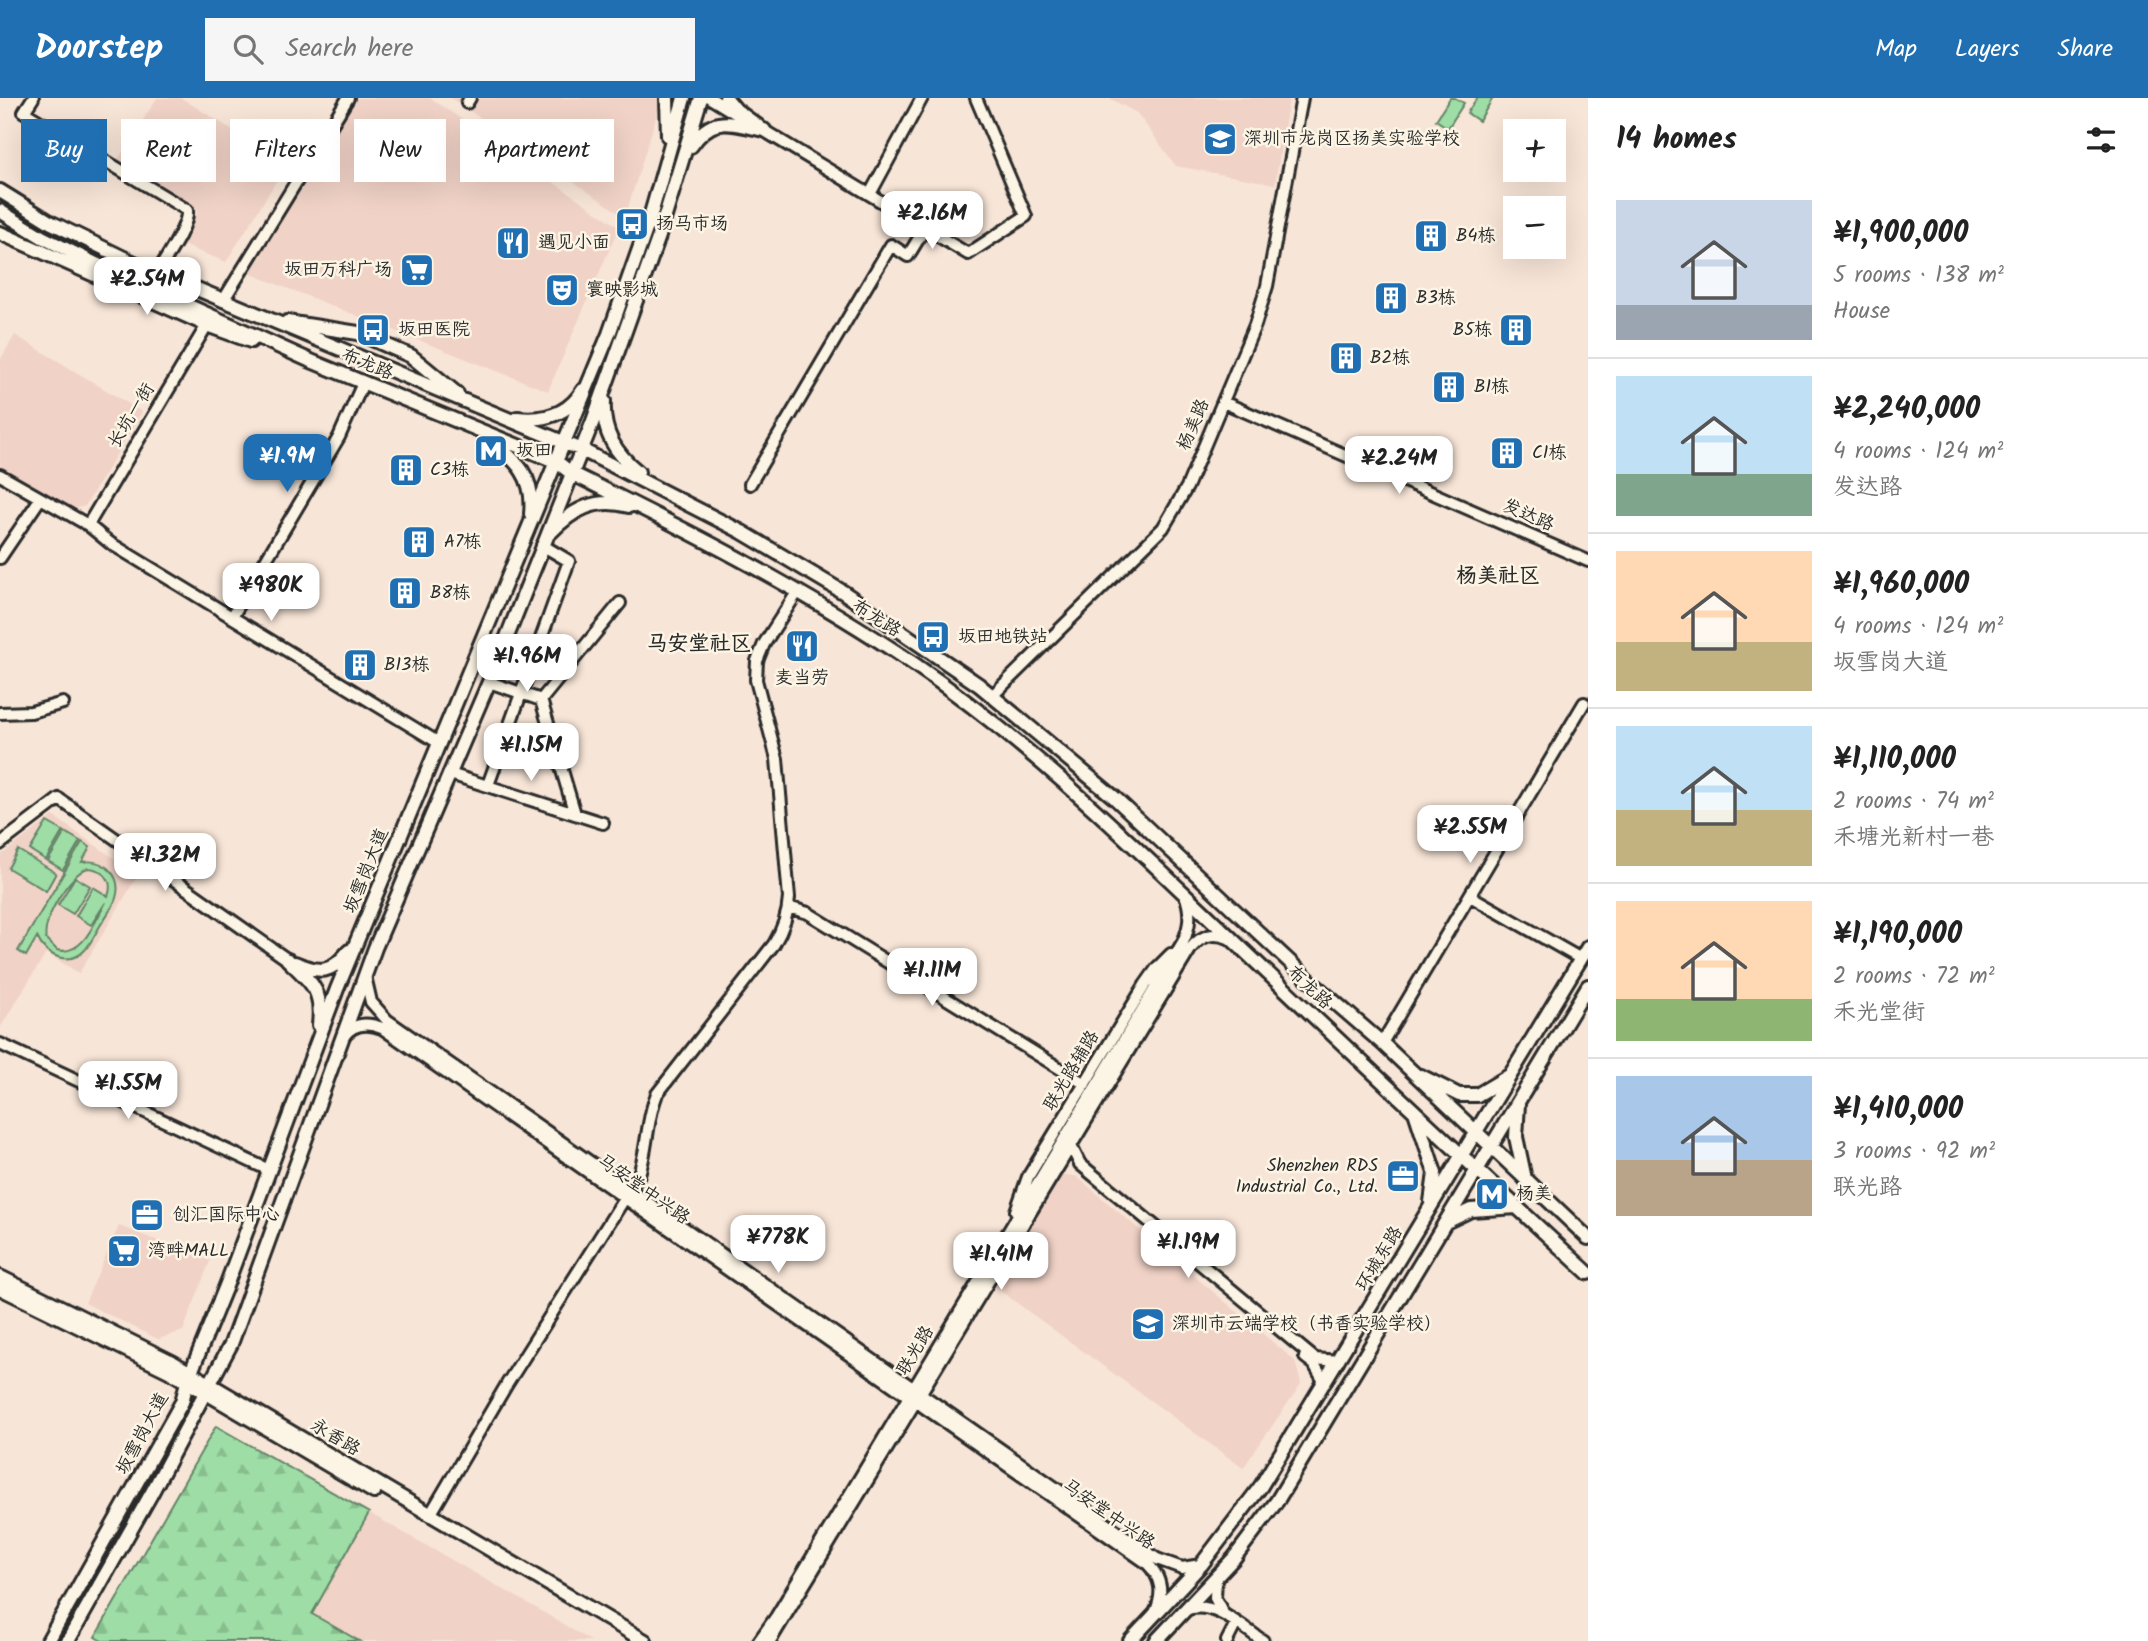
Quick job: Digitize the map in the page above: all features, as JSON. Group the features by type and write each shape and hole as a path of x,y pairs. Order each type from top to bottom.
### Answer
{"main road":[{"path":"667,98 668,153"},
{"name":"坂雪岗大道","path":"48,1641 182,1402 357,941 595,368 649,221 684,98"},
{"name":"坂雪岗大道","path":"68,1641 231,1344 365,975 489,682 605,390 659,236 701,98"},
{"path":"726,98 736,110 764,130"},
{"path":"682,158 700,133 711,125 727,122 764,130"},
{"name":"布龙路","path":"0,191 77,236 157,273 582,450 793,561 913,639 992,696 1115,798 1298,970 1382,1043 1588,1238"},
{"name":"布龙路","path":"0,211 42,237 96,264 311,361 557,462 571,473 705,539 798,591 915,665 976,710 1083,799 1588,1273"},
{"path":"0,233 207,325 311,361"},
{"path":"267,319 358,334 411,356 468,403"},
{"path":"500,416 530,419 570,407 595,368"},
{"path":"605,390 604,419 610,440 628,463 657,488"},
{"path":"477,429 517,463 528,478 532,494 529,530"},
{"path":"543,542 573,512 587,505 621,504 649,511"},
{"path":"288,960 312,970 325,970 338,964 357,941"},
{"name":"环城东路","path":"1130,1641 1201,1565 1261,1486 1585,953"},
{"path":"288,960 310,981 320,998 317,1042"},
{"name":"环城东路","path":"1156,1641 1253,1535 1278,1501 1588,986"},
{"path":"1411,1071 1459,1095 1477,1096 1512,1074"},
{"path":"1518,1101 1516,1137 1525,1179"},
{"path":"1414,1112 1435,1173 1430,1209"},
{"path":"1443,1226 1453,1217 1471,1210 1517,1207"},
{"name":"永香路","path":"0,1277 189,1378 645,1641"},
{"name":"永香路","path":"0,1288 189,1378"},
{"name":"永香路","path":"208,1389 629,1641"}],"street":[{"path":"33,98 24,112 187,210 184,224 157,273"},
{"path":"223,301 348,98"},
{"path":"710,98 968,254 1026,216 976,98"},
{"path":"870,194 922,98"},
{"name":"杨美路","path":"992,696 1163,527 1187,487 1255,325 1267,286 1302,98"},
{"path":"750,484 891,246 908,256 925,228"},
{"name":"长坑一街","path":"88,525 207,325"},
{"path":"232,617 339,437 363,383"},
{"name":"发达路","path":"1223,402 1588,561"},
{"path":"0,475 88,525 110,543 439,743"},
{"path":"0,558 40,499"},
{"path":"488,785 569,561 543,542"},
{"path":"430,1515 507,1384 627,1195 642,1165 651,1107 657,1094 782,931 788,907 777,759 756,680 757,661 764,643 798,591"},
{"path":"541,701 620,603"},
{"path":"489,682 541,701"},
{"path":"541,701 575,814"},
{"path":"1382,1043 1584,702"},
{"path":"0,713 31,712 63,703"},
{"path":"450,774 603,823"},
{"path":"0,844 59,799 288,960"},
{"name":"联光路","path":"770,1641 1010,1229 1183,942 1190,915 1185,894"},
{"path":"1470,896 1585,953"},
{"path":"788,907 807,913 1085,1084"},
{"name":"联光路","path":"759,1641 1059,1166 1191,948 1202,937 1211,934 1235,942"},
{"name":"联光路辅路","path":"1010,1229 1028,1177 1145,985 1157,968 1183,942"},
{"name":"马安堂中兴路","path":"365,975 371,1002 387,1020 627,1195"},
{"name":"马安堂中兴路","path":"341,1039 354,1026 363,1024 383,1028 915,1396 1147,1563 1157,1576 1161,1593 1156,1612 1150,1620"},
{"path":"0,1044 269,1170"},
{"path":"1071,1146 1080,1164 1315,1359 1338,1361"},
{"path":"1059,1166 1079,1169 1314,1364 1325,1384"},
{"name":"马安堂中兴路","path":"915,1396 1157,1559 1182,1568 1201,1565"},
{"path":"1216,1577 1215,1598 1224,1615"},
{"path":"1185,1610 1206,1608 1224,1615 1264,1641"},
{"path":"1227,1641 1236,1623"}],"shaded area":[{"path":"157,98 181,98 215,119 144,119"},
{"path":"356,98 430,98 461,119 460,182 553,182 619,227 548,391 249,273 305,182 340,182 340,124"},
{"path":"451,98 662,98 625,217 574,182 614,182 614,119 482,119"},
{"name":"深圳市龙岗区扬美实验学校","path":"1109,98 1289,98 1275,184 1176,166 1137,113"},
{"path":"216,120 230,129 230,182 276,182 226,262 178,243 198,211 151,182 216,182"},
{"path":"15,335 142,412 85,506 69,510 0,468 0,360"},
{"path":"53,816 138,875 79,973 46,953 0,1028 0,856"},
{"name":"深圳市云端学校（书香实验学校）","path":"1060,1175 1076,1176 1295,1361 1301,1384 1243,1468 995,1287"},
{"path":"119,1226 210,1261 183,1331 158,1339 85,1303"},
{"path":"369,1513 591,1641 359,1641 312,1614"}],"green space":[{"path":"1450,98 1464,103 1448,128 1436,120"},
{"path":"1477,98 1493,98 1479,121 1467,113"},
{"path":"47,822 63,831 46,860 30,850"},
{"path":"65,832 80,841 63,870 48,861"},
{"path":"82,842 90,847 82,862 97,863 110,870 117,882 117,890 113,905 85,950 72,958 58,957 51,954 37,937 26,956 18,951","holes":["88,868 103,873 109,881 110,891 108,896 93,887 76,916 91,925 106,902 81,943 66,951 57,950 46,939 52,910 73,879"]},
{"path":"18,850 56,873 46,891 8,868"},
{"path":"75,877 90,886 73,914 58,905"},
{"path":"216,1426 369,1513 312,1614 359,1641 102,1641 95,1637"}],"place":[{"name":"深圳市龙岗区扬美实验学校","path":"1220,139"},
{"name":"扬马市场","path":"632,224"},
{"name":"B4栋","path":"1431,236"},
{"name":"遇见小面","path":"513,243"},
{"name":"坂田万科广场","path":"417,270"},
{"name":"寰映影城","path":"562,290"},
{"name":"B3栋","path":"1391,298"},
{"name":"坂田医院","path":"373,330"},
{"name":"B5栋","path":"1516,330"},
{"name":"B2栋","path":"1346,358"},
{"name":"B1栋","path":"1449,387"},
{"name":"坂田","path":"491,451"},
{"name":"C1栋","path":"1507,453"},
{"name":"C3栋","path":"406,470"},
{"name":"A7栋","path":"419,542"},
{"name":"B8栋","path":"405,593"},
{"name":"坂田地铁站","path":"933,637"},
{"name":"麦当劳","path":"802,646"},
{"name":"B13栋","path":"360,665"},
{"name":"Shenzhen RDS Industrial Co., Ltd.","path":"1403,1176"},
{"name":"杨美","path":"1492,1194"},
{"name":"创汇国际中心","path":"147,1215"},
{"name":"湾畔MALL","path":"124,1251"},
{"name":"深圳市云端学校（书香实验学校）","path":"1148,1324"}],"district":[{"name":"杨美社区","path":"1498,576"},
{"name":"马安堂社区","path":"699,644"}]}
